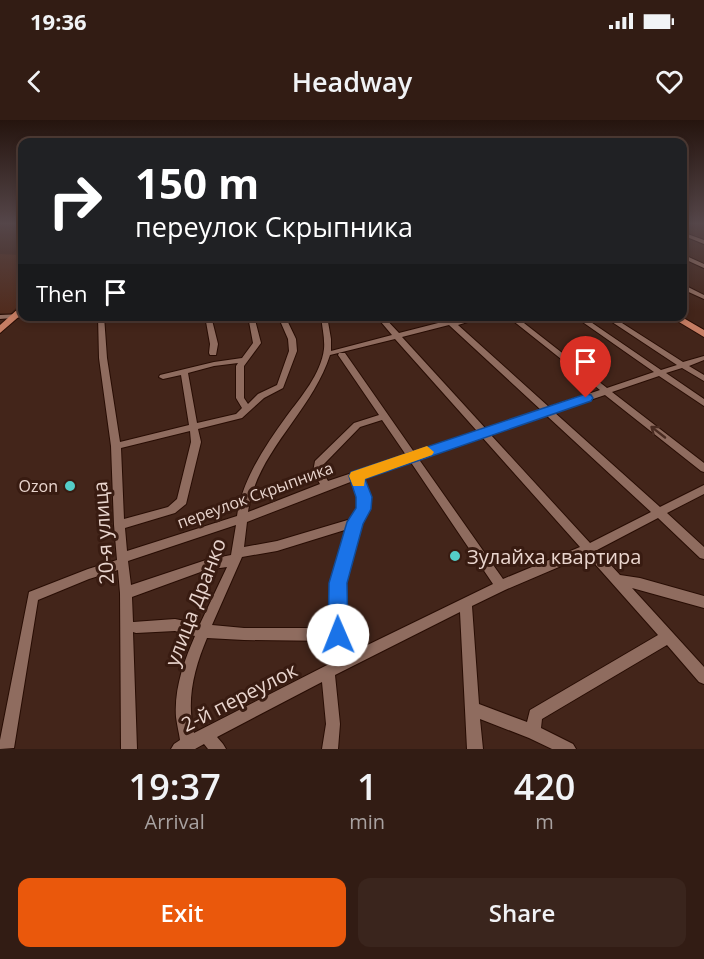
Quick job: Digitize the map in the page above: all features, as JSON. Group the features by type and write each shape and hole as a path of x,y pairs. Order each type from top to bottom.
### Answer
{"main road":[{"path":"0,330 18,317"},
{"path":"682,321 704,334"}],"street":[{"path":"687,258 704,266"},
{"path":"687,265 704,260"},
{"path":"687,288 704,297"},
{"path":"0,317 18,317"},
{"name":"20-я улица","path":"101,321 103,358 116,446 119,525 126,593 129,749"},
{"path":"209,321 214,344 213,353"},
{"path":"246,408 240,398 242,360 257,343 252,321"},
{"path":"116,446 239,416 246,408 280,386 291,360 292,339 283,321"},
{"name":"улица Дранко","path":"184,747 185,681 193,652 224,590 236,557 242,535 242,519 247,493 276,439 317,378 327,354 324,321"},
{"path":"384,321 704,677"},
{"path":"450,321 704,554"},
{"path":"327,354 342,355 358,347 461,321"},
{"path":"516,321 704,468"},
{"path":"585,321 704,403"},
{"path":"614,321 704,379"},
{"path":"327,354 349,347 358,347"},
{"path":"342,355 501,586"},
{"name":"переулок Скрыпника","path":"6,748 33,596 326,486 704,358"},
{"path":"163,377 214,364 242,360"},
{"path":"119,525 171,510 182,501 196,442 184,372"},
{"path":"326,486 318,472 318,465 357,425 385,416"},
{"path":"345,663 338,635 338,583 355,522 363,509 364,497 356,476"},
{"name":"2-й переулок","path":"184,747 345,663 501,586 589,549 660,514 704,489"},
{"path":"126,593 206,565 355,522"},
{"path":"616,580 640,584 704,602"},
{"path":"466,604 475,749"},
{"path":"136,627 175,625 202,631 244,634 338,635"},
{"path":"533,732 535,715 668,638"},
{"path":"328,672 333,724 330,749"},
{"path":"474,709 533,732 568,749"},
{"path":"206,736 218,749"}],"shaded area":[{"path":"0,254 18,255 18,306 10,314 0,313"}],"slow traffic":[{"path":"359,482 356,476 427,452"}],"place":[{"name":"Ozon","path":"70,486"},
{"name":"Зулайха квартира","path":"455,556"}],"route":[{"path":"338,635 338,583 355,522 363,509 364,497 356,476 586,398"}]}
